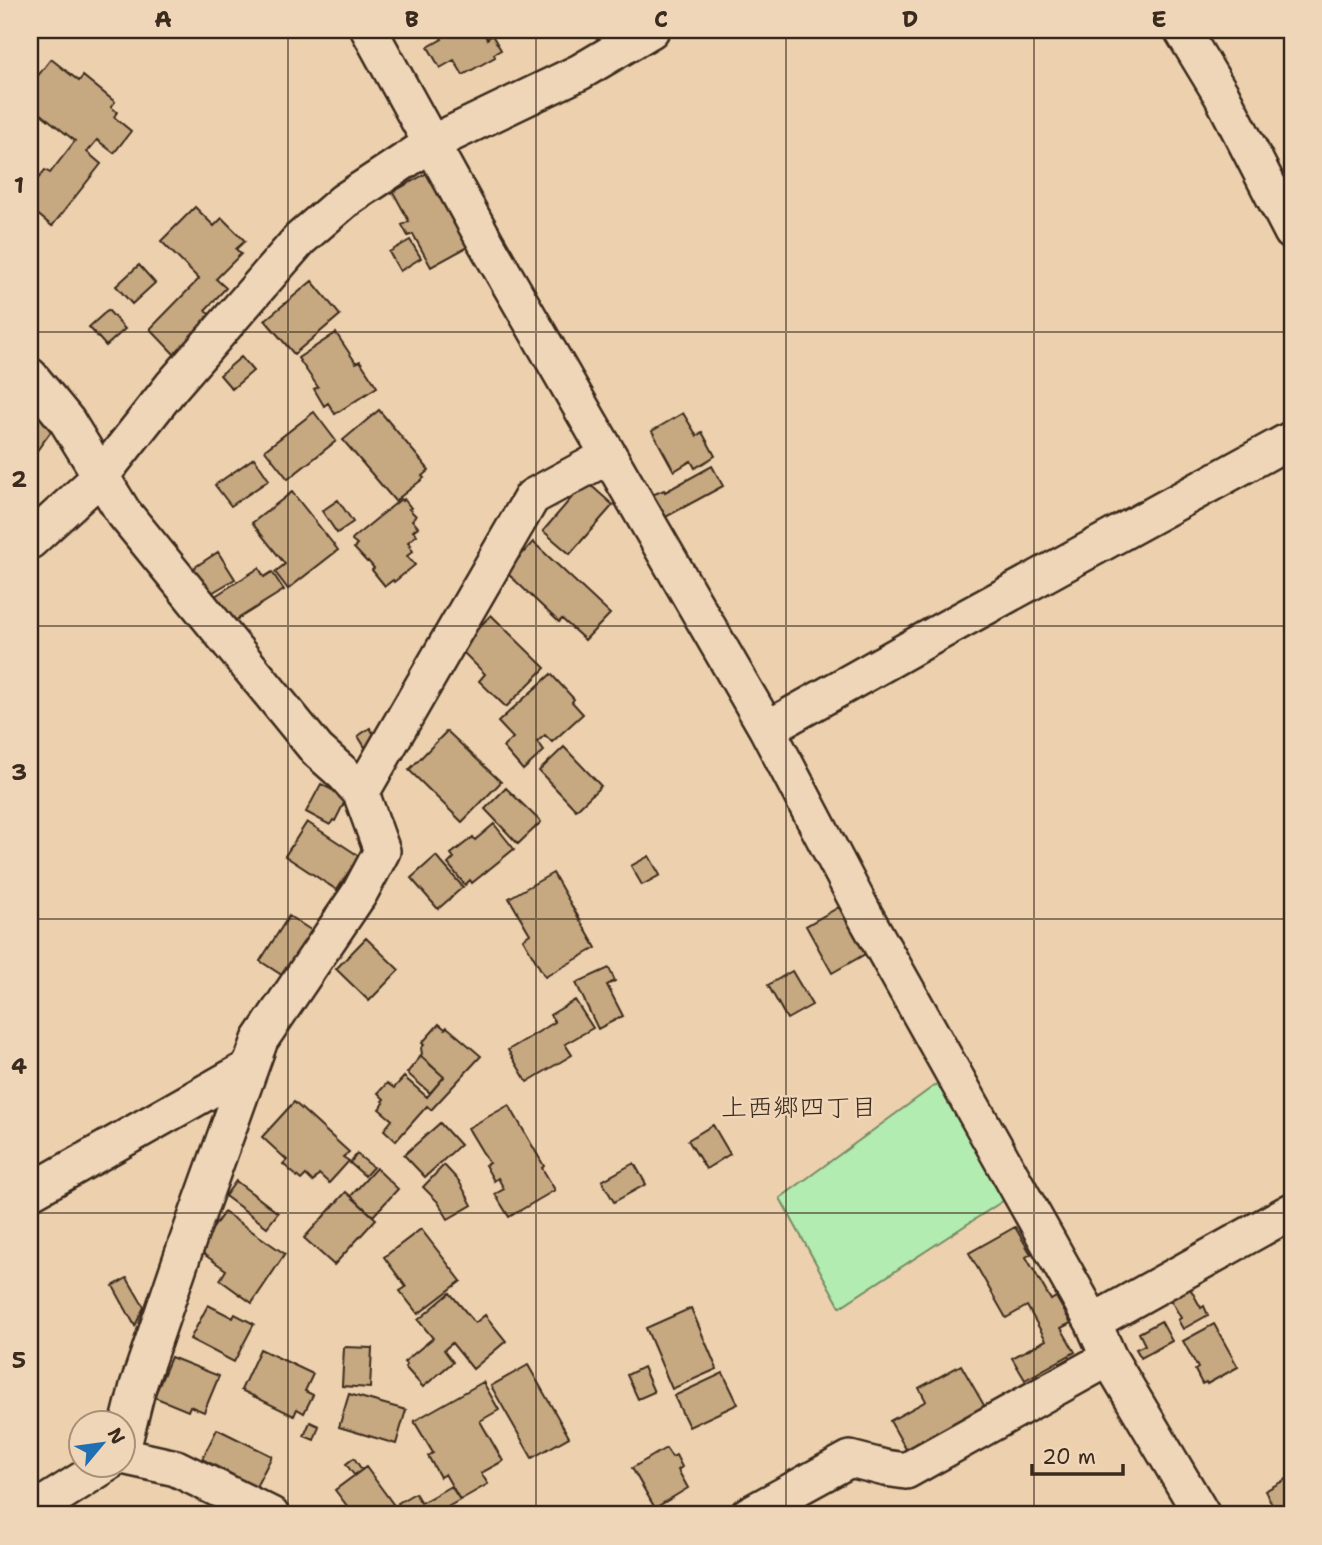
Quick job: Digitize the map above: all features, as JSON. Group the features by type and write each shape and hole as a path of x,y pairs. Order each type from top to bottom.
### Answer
{"street":[{"path":"369,30 486,243 767,729 864,915 1093,1322 1109,1357 1202,1515"},
{"path":"30,541 101,476 172,386 300,239 344,201 432,143 580,72 651,30"},
{"path":"1182,30 1222,96 1292,232"},
{"path":"30,376 67,421 123,512 317,750 362,793 382,851 359,894 260,1040 182,1256 132,1408"},
{"path":"767,729 1292,439"},
{"path":"362,793 532,497 608,456"},
{"path":"30,1192 249,1068"},
{"path":"1093,1322 1292,1211"},
{"path":"748,1515 850,1459 906,1471 1109,1357"},
{"path":"136,1458 176,1468 271,1515"},
{"path":"31,1513 86,1478"}],"green space":[{"path":"949,1075 1012,1195 840,1307 780,1198"}],"building":[{"path":"437,30 482,30 487,39 492,35 501,50 494,54 495,57 463,75 454,60 440,68 428,47 442,39"},
{"path":"51,59 79,81 83,76 115,102 111,107 117,112 114,117 131,131 114,153 97,140 87,152 101,164 52,226 30,208 30,178 36,181 45,170 50,173 75,141 30,105 30,86"},
{"path":"429,172 469,246 431,267 413,234 408,236 402,225 409,221 393,192"},
{"path":"195,207 214,226 222,218 245,241 236,249 241,254 216,279 226,288 205,310 211,316 174,354 150,329 199,279 161,241"},
{"path":"410,240 421,258 400,271 389,252"},
{"path":"139,265 155,283 132,304 116,286"},
{"path":"312,281 340,315 294,354 265,320"},
{"path":"108,310 125,329 106,346 89,327"},
{"path":"336,333 356,363 360,361 377,387 335,414 328,403 324,406 314,389 318,387 298,358"},
{"path":"241,357 253,371 232,389 220,375"},
{"path":"30,399 55,426 30,460"},
{"path":"379,410 429,470 422,476 424,478 395,501 343,440"},
{"path":"314,412 336,441 288,479 265,450"},
{"path":"683,413 697,436 702,432 715,456 695,468 691,461 674,471 652,431"},
{"path":"254,458 269,480 231,506 215,485"},
{"path":"712,466 723,486 664,518 652,495 664,490 665,492"},
{"path":"586,481 613,505 570,554 543,531"},
{"path":"292,492 338,550 288,589 275,572 285,564 252,523"},
{"path":"404,499 416,516 412,520 418,527 413,531 417,535 408,542 413,551 407,556 415,565 385,586 372,570 374,568 354,548 357,545 352,541"},
{"path":"338,500 353,522 337,533 322,511"},
{"path":"533,542 610,614 585,640 562,619 559,622 506,572"},
{"path":"218,552 235,579 205,597 189,571"},
{"path":"259,568 264,577 272,572 284,590 228,625 212,598"},
{"path":"491,615 545,668 506,707 479,681 485,674 459,648"},
{"path":"551,674 574,699 572,702 583,714 552,742 545,735 537,742 544,751 523,770 503,747 513,738 498,722"},
{"path":"370,728 380,744 368,752 358,736"},
{"path":"447,731 501,782 462,822 409,770"},
{"path":"564,747 601,786 576,810 539,771"},
{"path":"321,784 340,794 339,797 345,801 335,821 330,825 306,812"},
{"path":"506,788 541,822 518,844 485,809"},
{"path":"307,822 359,856 337,890 285,856"},
{"path":"494,824 514,849 472,883 470,880 465,885 448,864 454,858 451,854 473,837 475,840"},
{"path":"436,856 463,887 438,909 411,878"},
{"path":"649,856 660,875 642,885 631,866"},
{"path":"553,873 596,948 545,977 523,939 530,934 509,898"},
{"path":"839,907 865,954 832,973 806,926"},
{"path":"289,916 317,934 288,979 260,961"},
{"path":"366,938 399,970 369,1001 336,969"},
{"path":"609,968 615,981 607,985 623,1016 598,1029 576,983"},
{"path":"792,971 812,1005 787,1019 768,985"},
{"path":"575,1000 593,1028 565,1044 572,1055 527,1082 508,1050 555,1022 550,1015"},
{"path":"439,1024 445,1029 447,1027 481,1056 431,1110 427,1106 396,1141 384,1130 392,1120 379,1109 384,1099 378,1093 387,1083 394,1088 404,1077 427,1097 444,1077 420,1056 421,1048 424,1045 422,1043"},
{"path":"421,1056 444,1077 430,1093 407,1073"},
{"path":"294,1102 349,1152 343,1157 349,1161 329,1183 319,1174 313,1182 306,1175 301,1180 283,1164 287,1160 262,1137"},
{"path":"509,1105 555,1190 509,1217 495,1194 504,1189 498,1178 494,1181 485,1165 489,1163 468,1128"},
{"path":"440,1123 460,1145 425,1177 404,1155"},
{"path":"713,1125 730,1154 706,1169 688,1140"},
{"path":"357,1154 373,1167 365,1176 350,1163"},
{"path":"634,1163 646,1184 614,1202 602,1181"},
{"path":"444,1165 459,1181 472,1205 448,1219 438,1202 423,1187"},
{"path":"376,1168 398,1189 373,1216 351,1196"},
{"path":"236,1181 278,1213 267,1227 225,1196"},
{"path":"346,1192 376,1219 334,1265 304,1238"},
{"path":"224,1212 285,1254 252,1303 220,1280 226,1270 198,1250"},
{"path":"1015,1227 1031,1254 1026,1257 1051,1300 1056,1297 1071,1323 1061,1328 1075,1352 1025,1380 1012,1358 1046,1340 1027,1306 1006,1318 969,1253"},
{"path":"421,1229 461,1281 418,1314 400,1291 406,1287 384,1257"},
{"path":"127,1278 144,1307 135,1326 113,1286"},
{"path":"1190,1288 1208,1315 1183,1329 1178,1320 1181,1318 1170,1299"},
{"path":"450,1293 475,1323 485,1315 506,1341 473,1369 452,1343 444,1350 453,1362 423,1387 405,1367 407,1365 404,1362 433,1338 418,1320"},
{"path":"208,1305 233,1318 235,1314 254,1324 234,1362 190,1339"},
{"path":"691,1308 717,1369 672,1389 646,1328"},
{"path":"1161,1321 1172,1341 1141,1358 1136,1349 1145,1345 1139,1333"},
{"path":"1214,1324 1238,1367 1207,1384 1202,1384 1195,1370 1198,1368 1183,1341"},
{"path":"344,1347 372,1348 370,1388 342,1386"},
{"path":"260,1349 313,1374 305,1391 313,1395 304,1413 297,1409 294,1416 241,1390"},
{"path":"171,1357 219,1376 204,1412 190,1406 188,1411 154,1397"},
{"path":"528,1365 569,1437 532,1458 491,1386"},
{"path":"961,1365 985,1407 907,1451 890,1421 926,1401 919,1388"},
{"path":"643,1367 654,1392 638,1399 627,1375"},
{"path":"723,1373 738,1404 689,1427 674,1396"},
{"path":"483,1382 499,1410 480,1421 503,1461 481,1473 488,1484 460,1500 445,1474 440,1477 428,1456 433,1453 414,1421"},
{"path":"349,1394 406,1410 396,1444 339,1427"},
{"path":"310,1422 319,1426 314,1440 304,1436"},
{"path":"217,1429 272,1456 256,1487 202,1459"},
{"path":"666,1448 672,1457 676,1455 682,1467 678,1470 688,1488 655,1508 632,1468"},
{"path":"354,1458 362,1470 354,1475 346,1464"},
{"path":"366,1467 401,1515 354,1515 335,1490"},
{"path":"1292,1476 1292,1515 1278,1515 1265,1491"},
{"path":"451,1486 460,1500 433,1515 405,1515 398,1503 415,1493 421,1503"}],"district":[{"name":"上西郷四丁目","path":"799,1106"}]}
